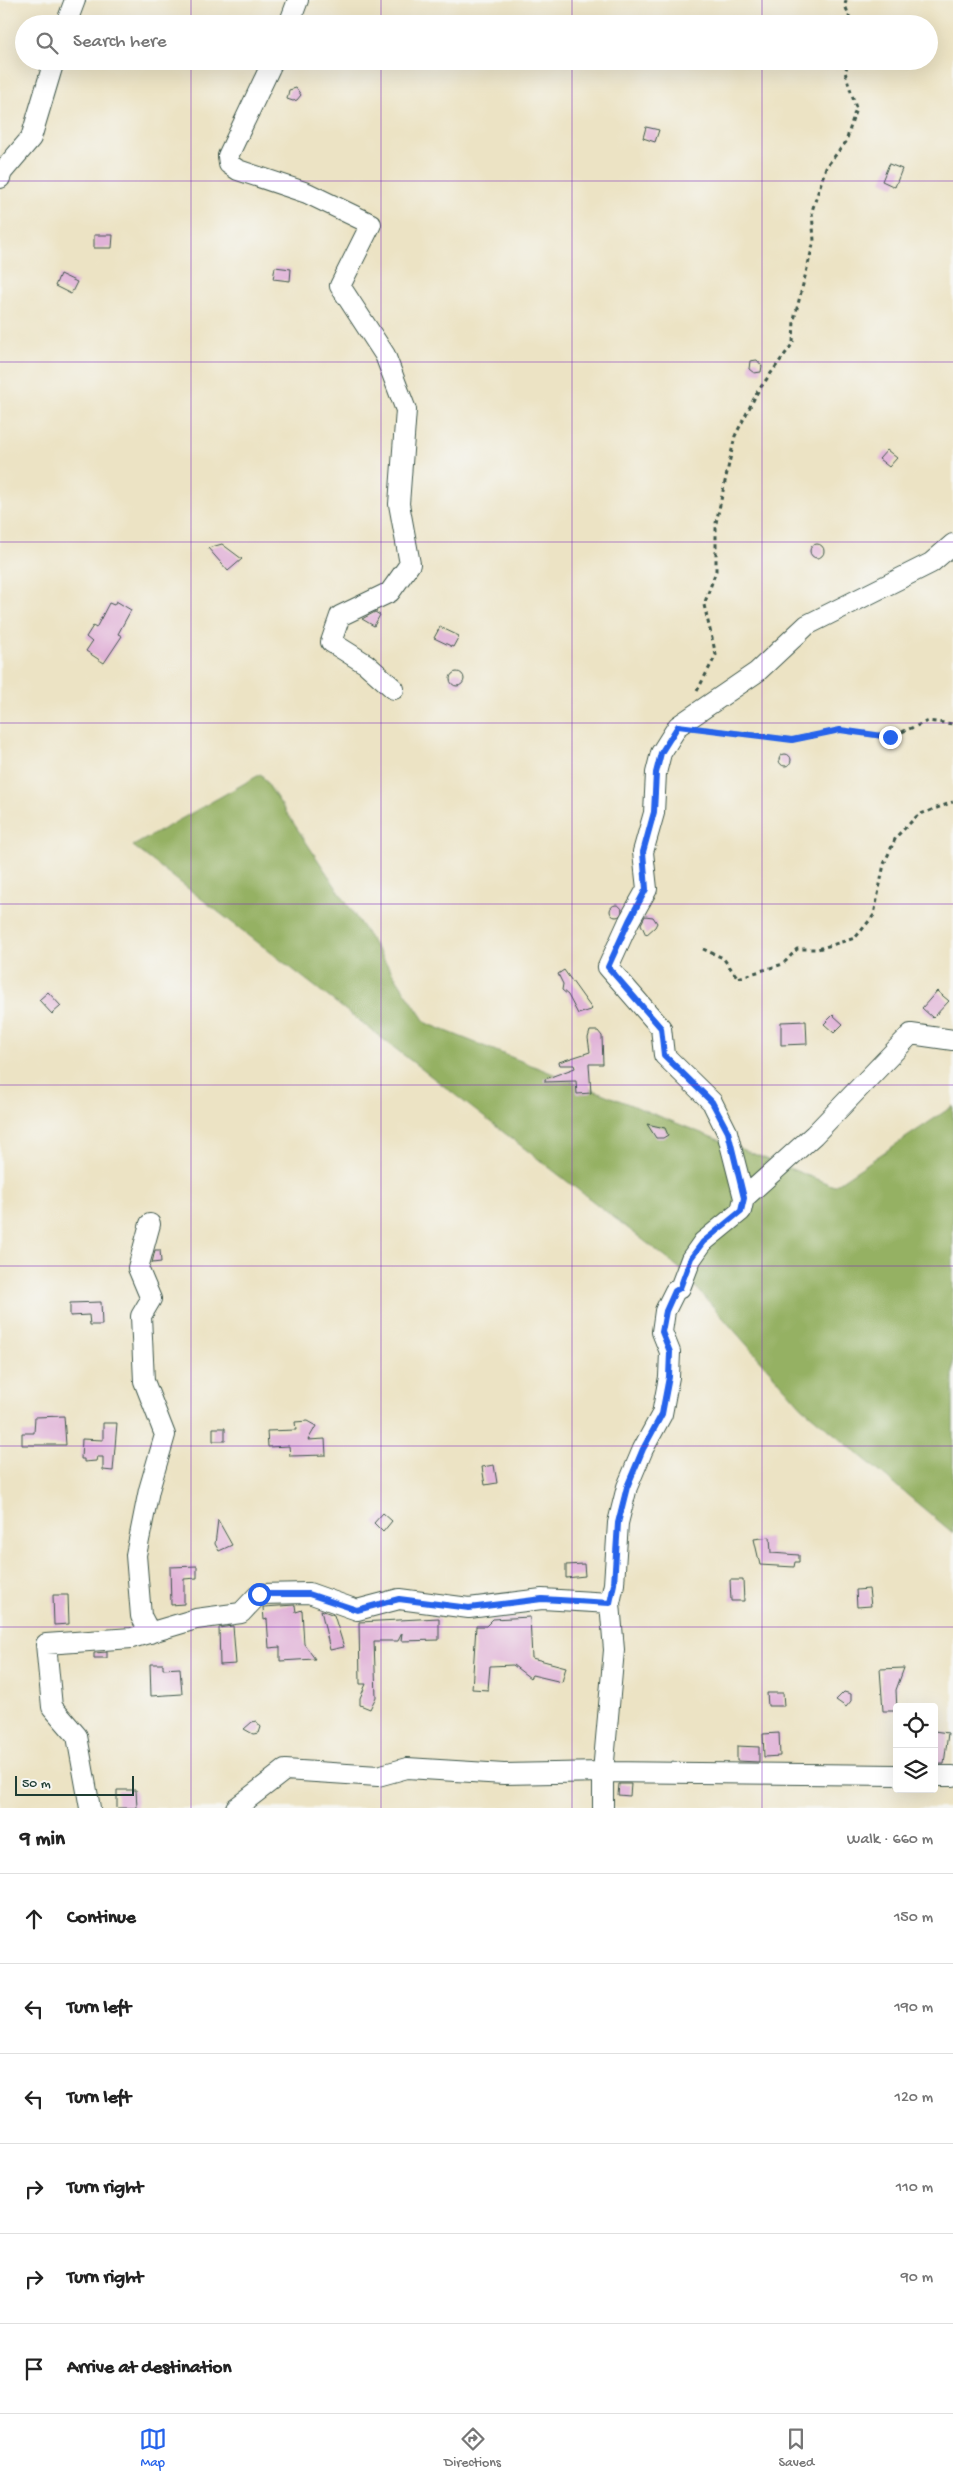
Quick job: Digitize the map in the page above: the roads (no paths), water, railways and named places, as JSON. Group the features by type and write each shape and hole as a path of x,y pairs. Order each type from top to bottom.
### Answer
{"street":[{"path":"69,15 75,0"},
{"path":"292,15 298,0"},
{"path":"0,178 2,172 30,138 51,70"},
{"path":"269,70 228,156 230,164 238,170 307,193 371,224 340,286 385,355 406,410 399,504 410,564 390,592 340,616 331,642 366,664 394,689"},
{"path":"603,1808 603,1772 614,1650 610,1603 614,1584 618,1523 627,1487 643,1449 662,1414 669,1377 670,1360 670,1352 662,1332 666,1311 675,1291 680,1288 691,1258 703,1242 741,1211 744,1198 728,1132 712,1102 664,1055 661,1028 608,967 646,889 643,852 654,812 656,773 661,753 678,726 757,672 808,625 931,564 953,544"},
{"path":"744,1198 814,1135 911,1034 953,1040"},
{"path":"150,1224 138,1268 151,1299 142,1316 144,1380 165,1436 149,1490 136,1555 141,1616 150,1633"},
{"path":"90,1808 77,1736 52,1707 46,1644 132,1638 196,1619 241,1613 259,1594 309,1594 357,1610 399,1599 469,1608 542,1599 610,1603"},
{"path":"236,1808 285,1770 378,1776 407,1768 504,1774 603,1772 893,1775"},
{"path":"938,1776 953,1776"}]}
